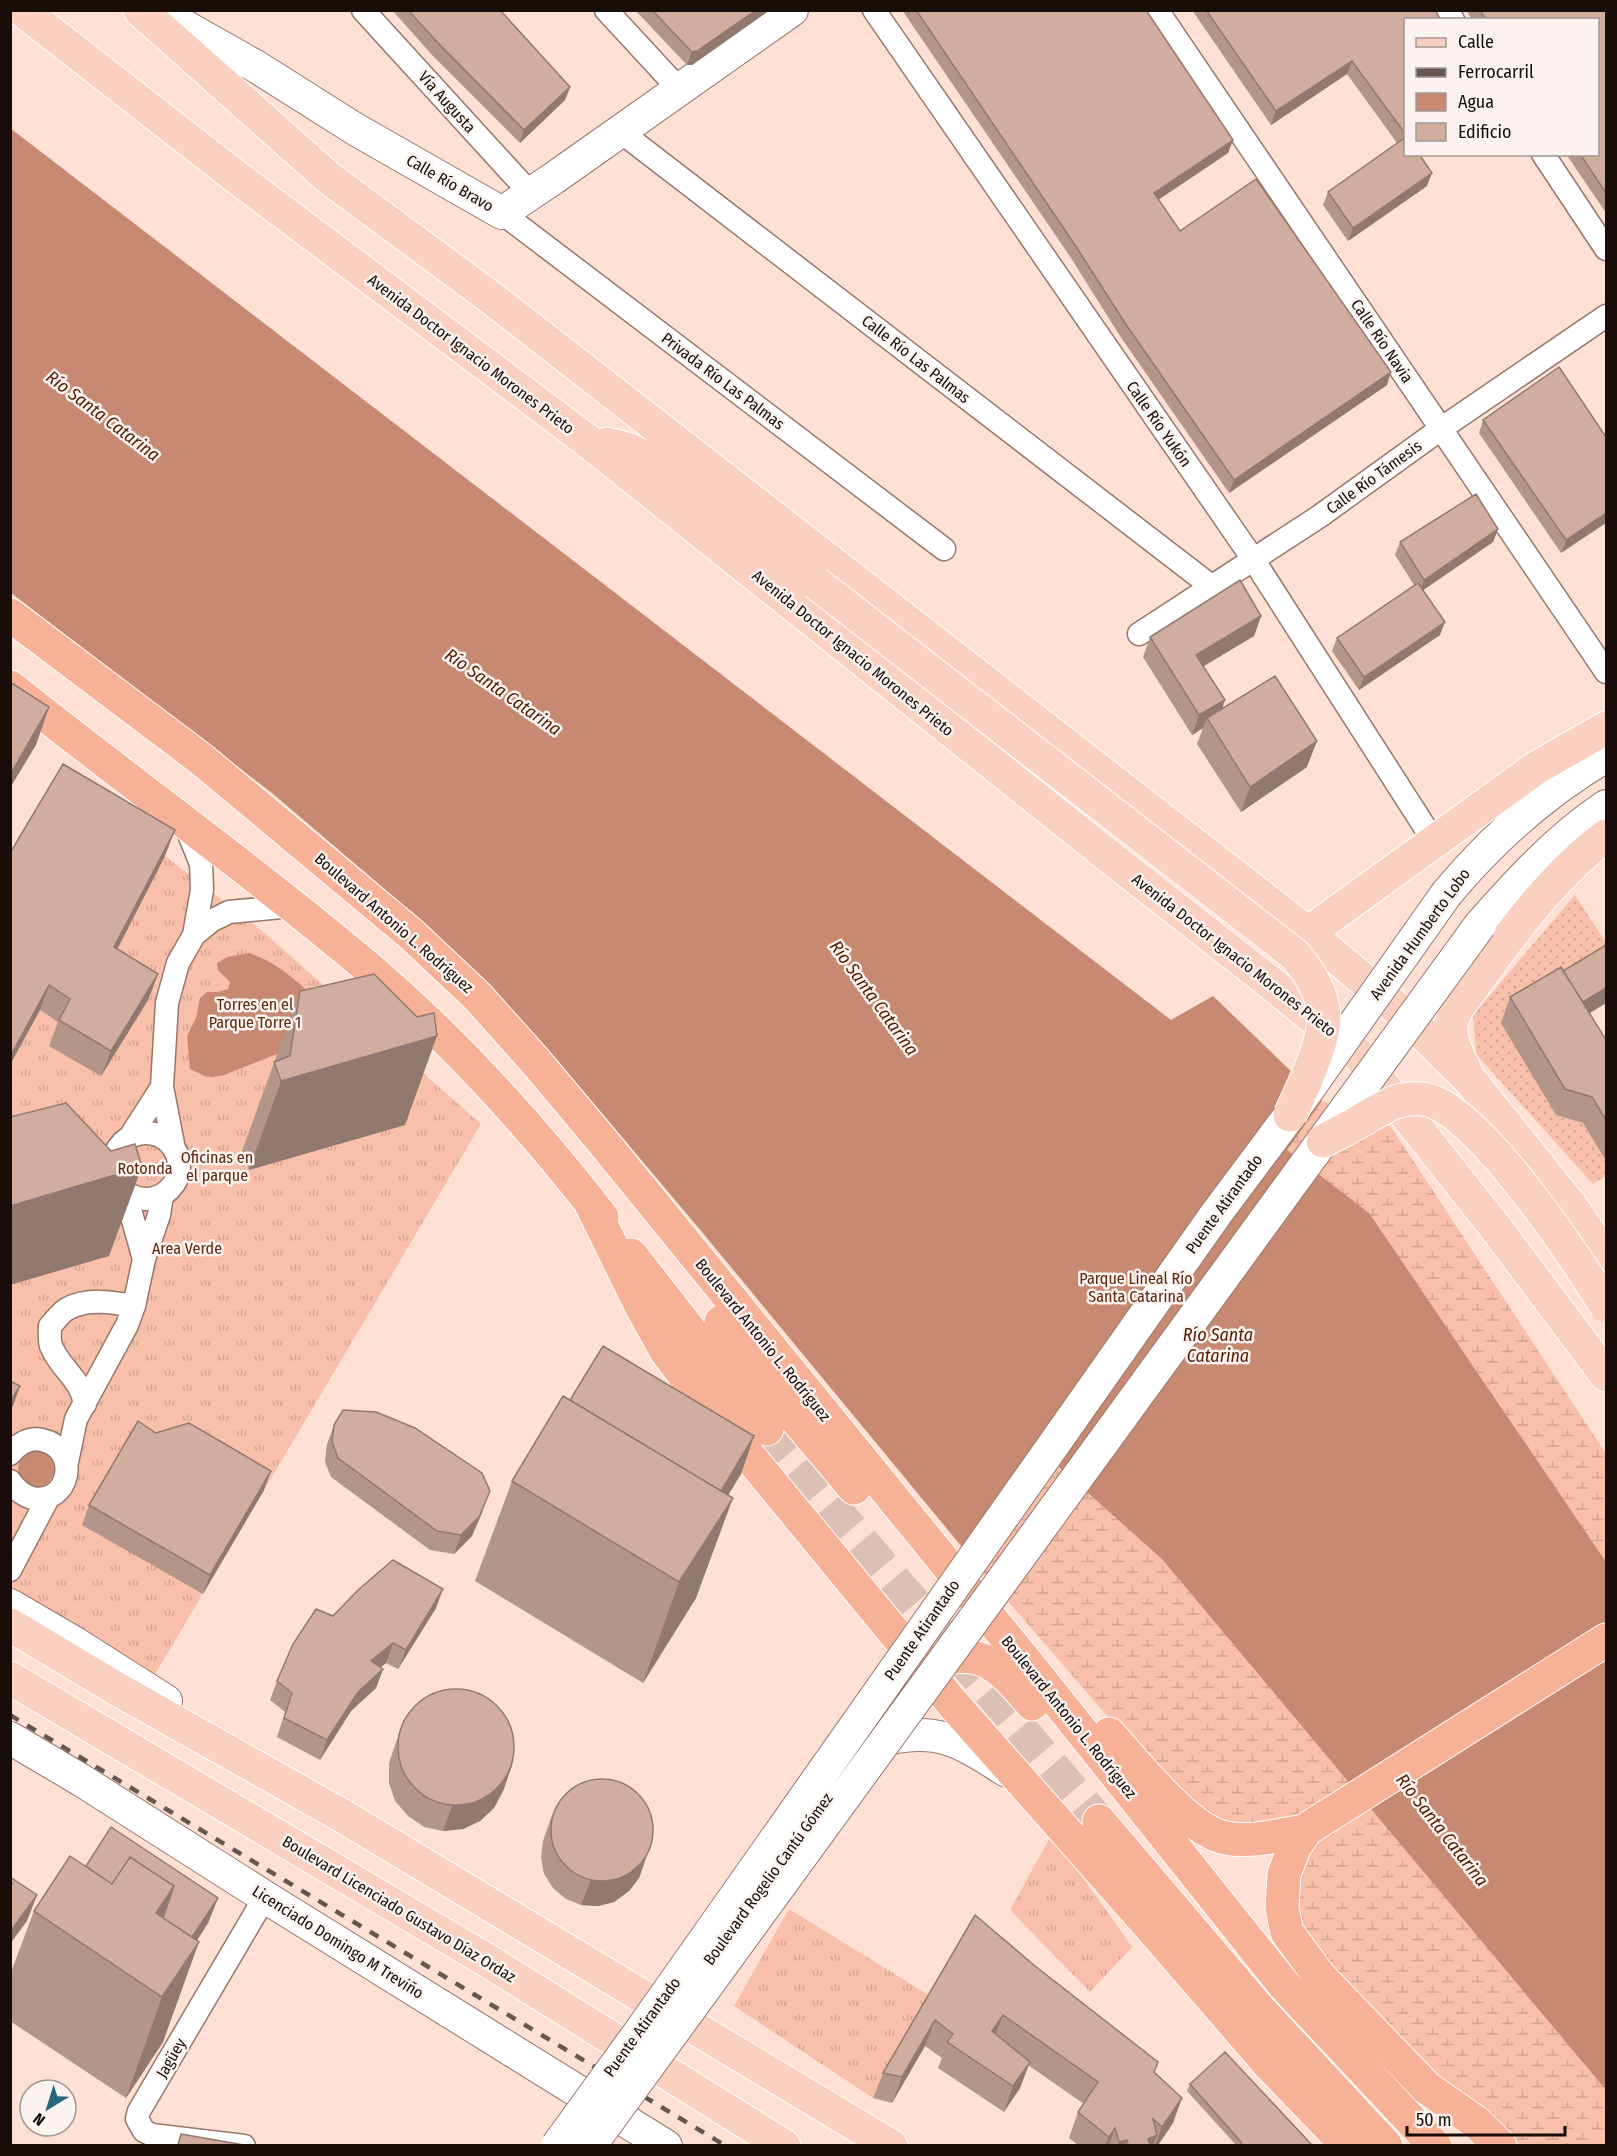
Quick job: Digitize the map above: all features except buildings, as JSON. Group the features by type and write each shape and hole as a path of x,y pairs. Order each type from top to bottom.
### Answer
{"highway":[{"name":"Boulevard Antonio L. Rodríguez","path":"10,615 201,759 411,934 477,996 536,1062 680,1238 1030,1668 1284,1985 1435,2145"},
{"path":"10,687 292,906 373,972 461,1054 532,1130 767,1429"},
{"path":"589,1200 640,1304 666,1350 698,1394 921,1666 1337,2139"},
{"path":"680,1238 684,1262 720,1320 766,1383 933,1582 936,1593 936,1636 933,1647 921,1666"},
{"path":"883,1620 906,1628 917,1625 933,1609 936,1593"},
{"path":"1500,2145 1478,2134 1427,2088 1320,1977 1287,1932 1282,1908 1284,1874 1295,1846 1306,1830 1606,1640"},
{"path":"921,1666 944,1658 970,1657 992,1663 1006,1673 1124,1811 1224,1909"},
{"path":"1030,1668 1062,1687 1082,1703 1183,1814 1198,1827 1215,1836 1241,1840 1306,1830"},
{"path":"1099,1821 1258,2008 1386,2145"}],"main road":[{"name":"Avenida Doctor Ignacio Morones Prieto","path":"22,10 235,176 585,439 1111,858 1268,980 1358,1054 1495,1227 1606,1375"},
{"path":"140,10 330,179 490,297 1308,933 1401,1012 1470,1080 1570,1205 1606,1257"},
{"name":"Calle Río Bravo","path":"156,10 257,67 355,129 502,213 621,132 792,10"},
{"path":"585,439 630,450 658,465 816,583 1294,955 1309,972 1316,986 1324,1021 1305,1083 1290,1115"},
{"path":"1308,933 1536,768 1606,728"},
{"name":"Avenida Humberto Lobo","path":"1290,1115 1447,893 1475,859 1550,792 1606,756"},
{"path":"1323,1141 1480,925 1557,843 1606,806"},
{"path":"1470,1080 1453,1043 1451,1029 1453,1018 1509,936 1543,895 1606,836"},
{"path":"1323,1141 1370,1116 1383,1106 1399,1101 1424,1099 1441,1105 1456,1114 1500,1159 1570,1249 1606,1306"},
{"name":"Puente Atirantado","path":"557,2145 1209,1223 1290,1115"},
{"name":"Puente Atirantado","path":"590,2145 1323,1141"},
{"path":"1572,1330 1606,1391"},
{"path":"11,1609 211,1743 341,1815 891,2145"},
{"name":"Boulevard Rogelio Cantú Gómez","path":"571,2145 671,2014 921,1666"},
{"name":"Boulevard Licenciado Gustavo Díaz Ordaz","path":"10,1678 488,1961 784,2145"},
{"path":"97,1729 110,1724 128,1725 183,1756 190,1757 203,1753 211,1743"},
{"path":"867,1742 909,1736 934,1736 960,1743 1019,1778"},
{"name":"Licenciado Domingo M Treviño","path":"10,1738 81,1780 265,1897 608,2098"},
{"path":"608,2098 623,2135 666,2145"}],"street":[{"name":"Vía Augusta","path":"363,10 531,194"},
{"path":"606,10 679,89"},
{"name":"Calle Río Yukón","path":"874,10 1253,559 1435,843"},
{"name":"Calle Río Navia","path":"1157,10 1606,672"},
{"name":"Calle Río Las Palmas","path":"621,132 1211,586"},
{"path":"1544,156 1606,249"},
{"name":"Privada Río Las Palmas","path":"502,213 944,549"},
{"name":"Calle Río Támesis","path":"1139,634 1320,516 1442,428 1606,316"},
{"path":"37,1439 80,1412 127,1325 161,1205 175,1183 178,1173 178,1162 162,1087 167,1003 178,963 194,935 202,890 201,864 184,823"},
{"path":"194,935 211,921 229,912 292,906"},
{"path":"161,1205 132,1195 115,1178 112,1167 119,1146 130,1137 162,1087"},
{"path":"130,1137 149,1133 160,1136 174,1149"},
{"path":"132,1195 144,1259"},
{"path":"10,1481 14,1488 27,1497 48,1498 56,1493 67,1472 67,1462 83,1393 78,1382 63,1366 51,1344 50,1326 65,1309 86,1303 111,1302 134,1306"},
{"path":"10,1454 19,1445 37,1439 47,1441 57,1447 67,1462"},
{"path":"10,1570 48,1498"},
{"name":"Jagüey","path":"244,2145 152,2135 144,2131 137,2119 139,2111 265,1897"}],"green space":[{"name":"Oficinas en el parque","path":"54,783 165,856 262,931 481,1124 154,1676 11,1595 10,853"},
{"path":"1575,895 1606,943 1606,960 1556,1115 1583,1123 1606,1161 1606,1176 1593,1184 1476,1054 1473,1015"},
{"path":"1322,1101 1391,1127 1606,1454 1606,1614 1305,1813 1241,1829 1180,1800 981,1570"},
{"path":"1606,1651 1606,2145 1513,2145 1427,2069 1324,1965 1299,1923 1297,1876 1307,1855 1324,1837"},
{"path":"1052,1834 1132,1947 1090,1992 1010,1910"},
{"path":"789,1909 932,1997 873,2098 734,2006"}],"water":[{"name":"Río Santa Catarina","path":"10,128 1171,1020 1213,996 1322,1101 1287,1150 1369,1213 1606,1562 1606,2090 1163,1560 1057,1465 981,1570 551,1053 430,928 272,793 11,593"},
{"path":"249,953 287,973 339,1022 292,1050 224,1075 205,1076 190,1069 187,1036 196,1018 200,998 207,992 228,989 230,982 218,970 217,963 227,957"},
{"path":"36,1451 49,1456 54,1469 49,1482 36,1487 23,1482 18,1469 23,1456"}],"tunnel":[{"path":"767,1429 1099,1821"}],"railway":[{"path":"10,1715 726,2146"}],"park label":[{"name":"Torres en el Parque Torre 1","path":"255,1013"},
{"name":"Rotonda","path":"145,1168"},
{"name":"Area Verde","path":"187,1248"},
{"name":"Parque Lineal Río Santa Catarina","path":"1136,1287"}]}
